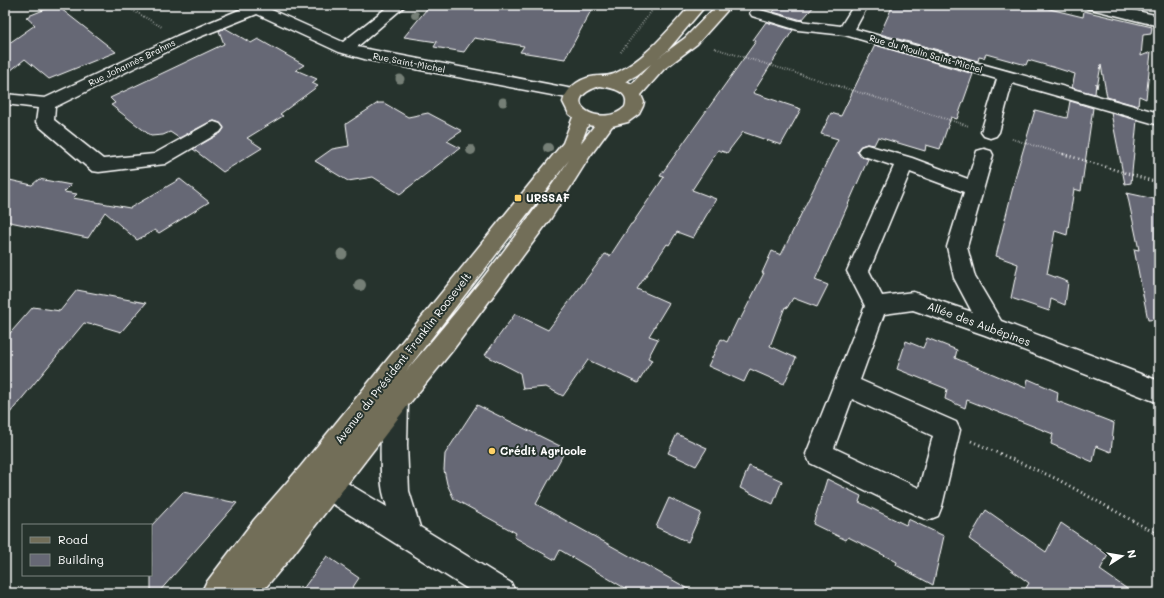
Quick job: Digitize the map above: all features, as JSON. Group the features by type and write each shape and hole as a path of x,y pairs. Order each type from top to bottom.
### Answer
{"main road":[{"path":"605,82 631,72 661,48 699,5"},
{"path":"633,94 658,66 691,41 725,5"},
{"path":"605,82 620,84 633,94 636,102 634,109 627,116 606,122 593,121 582,117 574,110 571,102 573,94 579,88 588,84 605,82"},
{"name":"Avenue du Président Franklin Roosevelt","path":"242,593 282,546 319,481 571,145 582,117"},
{"name":"Avenue du Président Franklin Roosevelt","path":"216,593 264,530 319,481 396,401 444,344 544,213 584,152 606,122"}],"street":[{"path":"345,49 398,5"},
{"path":"846,31 861,5"},
{"path":"1092,5 1159,21"},
{"name":"Rue Johannès Brahms","path":"47,104 182,38 257,7"},
{"name":"Rue Saint-Michel","path":"257,7 345,49 573,94"},
{"name":"Rue du Moulin Saint-Michel","path":"757,14 798,25 846,31 1159,119"},
{"path":"990,132 1006,76"},
{"path":"5,99 47,104 45,122 99,166 158,160 214,128"},
{"path":"867,151 975,189"},
{"path":"984,155 957,248 965,278 992,328"},
{"path":"846,385 947,430 928,506 819,454 876,306 858,272 905,164"},
{"name":"Allée des Aubépines","path":"876,306 913,301 992,328 1159,392"},
{"path":"396,401 394,445 396,491 409,536"},
{"path":"319,481 501,593"}],"path":[{"path":"124,5 182,38"},
{"path":"605,82 656,5"},
{"path":"691,41 1159,183"},
{"path":"947,430 1057,478 1159,536"},
{"path":"1155,534 1159,505"}],"building":[{"path":"56,5 116,52 49,79 25,59 5,75 5,46 35,25 26,17"},
{"path":"430,5 594,5 565,59 520,52 524,46 474,38 464,52 434,47 437,42 404,37"},
{"path":"779,5 815,5 802,20 773,12"},
{"path":"893,5 1033,5 1083,17 1084,11 1152,27 1151,34 1143,35 1141,56 1151,52 1146,99 1139,96 1138,106 1107,97 1101,65 1097,88 1096,83 1095,94 1072,88 1075,74 1028,60 1026,65 986,54 984,58 979,57 978,61 880,34"},
{"path":"766,22 793,30 753,93 801,109 781,145 743,132 727,153 718,150 692,190 716,199 693,238 677,232 669,245 667,244 637,289 669,303 649,336 658,339 648,358 652,360 638,383 588,360 563,396 546,387 523,389 520,373 485,355 515,314 548,330 605,254 610,256 664,177 660,176 756,41 753,40"},
{"path":"225,28 251,43 258,39 304,65 296,70 317,79 312,83 318,86 280,114 283,116 247,138 262,148 223,172 193,149 221,133 224,128 220,123 214,121 208,123 179,138 170,132 163,135 151,136 111,105 115,103 110,98 224,44 219,31"},
{"path":"875,45 973,74 957,119 951,117 940,149 926,145 925,151 878,137 874,145 867,144 861,146 857,150 860,156 868,159 815,280 828,285 817,307 793,298 787,308 785,307 770,346 796,358 784,384 750,369 744,382 708,366 721,339 727,342 738,319 740,320 764,273 762,273 772,251 781,255 838,139 821,134 831,113 841,116"},
{"path":"1070,101 1093,108 1081,191 1074,189 1067,235 1055,231 1047,274 1068,282 1065,305 1051,299 1049,311 1011,298 1018,264 996,256 1017,171 1035,110 1067,118"},
{"path":"378,103 384,103 408,117 428,113 462,131 447,141 460,148 400,194 373,177 348,181 315,161 332,149 349,146 346,124"},
{"path":"1111,113 1137,120 1131,183 1125,184"},
{"path":"5,179 32,185 39,179 71,185 64,192 77,194 73,198 130,208 180,179 209,202 159,233 155,230 137,240 105,212 88,238 5,221"},
{"path":"1127,193 1159,200 1159,319 1148,320 1134,249 1139,250"},
{"path":"77,290 146,303 121,332 94,324 84,323 5,419 5,339 33,307 60,311"},
{"path":"927,338 957,350 955,358 1026,388 1028,379 1058,392 1057,401 1114,423 1111,452 1096,446 1093,462 1051,444 1053,434 967,400 965,408 945,399 947,389 897,369 906,341 923,348"},
{"path":"477,405 566,449 536,504 696,593 633,593 560,550 555,560 514,537 516,533 454,499 447,484 444,470 445,454"},
{"path":"677,434 707,448 696,466 668,453"},
{"path":"749,466 782,481 773,504 740,488"},
{"path":"827,479 861,496 859,502 881,513 906,525 908,519 944,536 933,585 896,565 897,562 872,549 848,537 846,540 813,524"},
{"path":"183,492 237,503 158,593 151,593 152,525"},
{"path":"669,498 701,513 688,542 656,527"},
{"path":"986,510 1046,552 1061,523 1108,555 1100,570 1133,593 1023,593 1029,583 969,539"},
{"path":"327,556 359,578 349,593 300,593"}],"place":[{"name":"URSSAF","path":"518,198"},
{"name":"Crédit Agricole","path":"492,451"}]}
